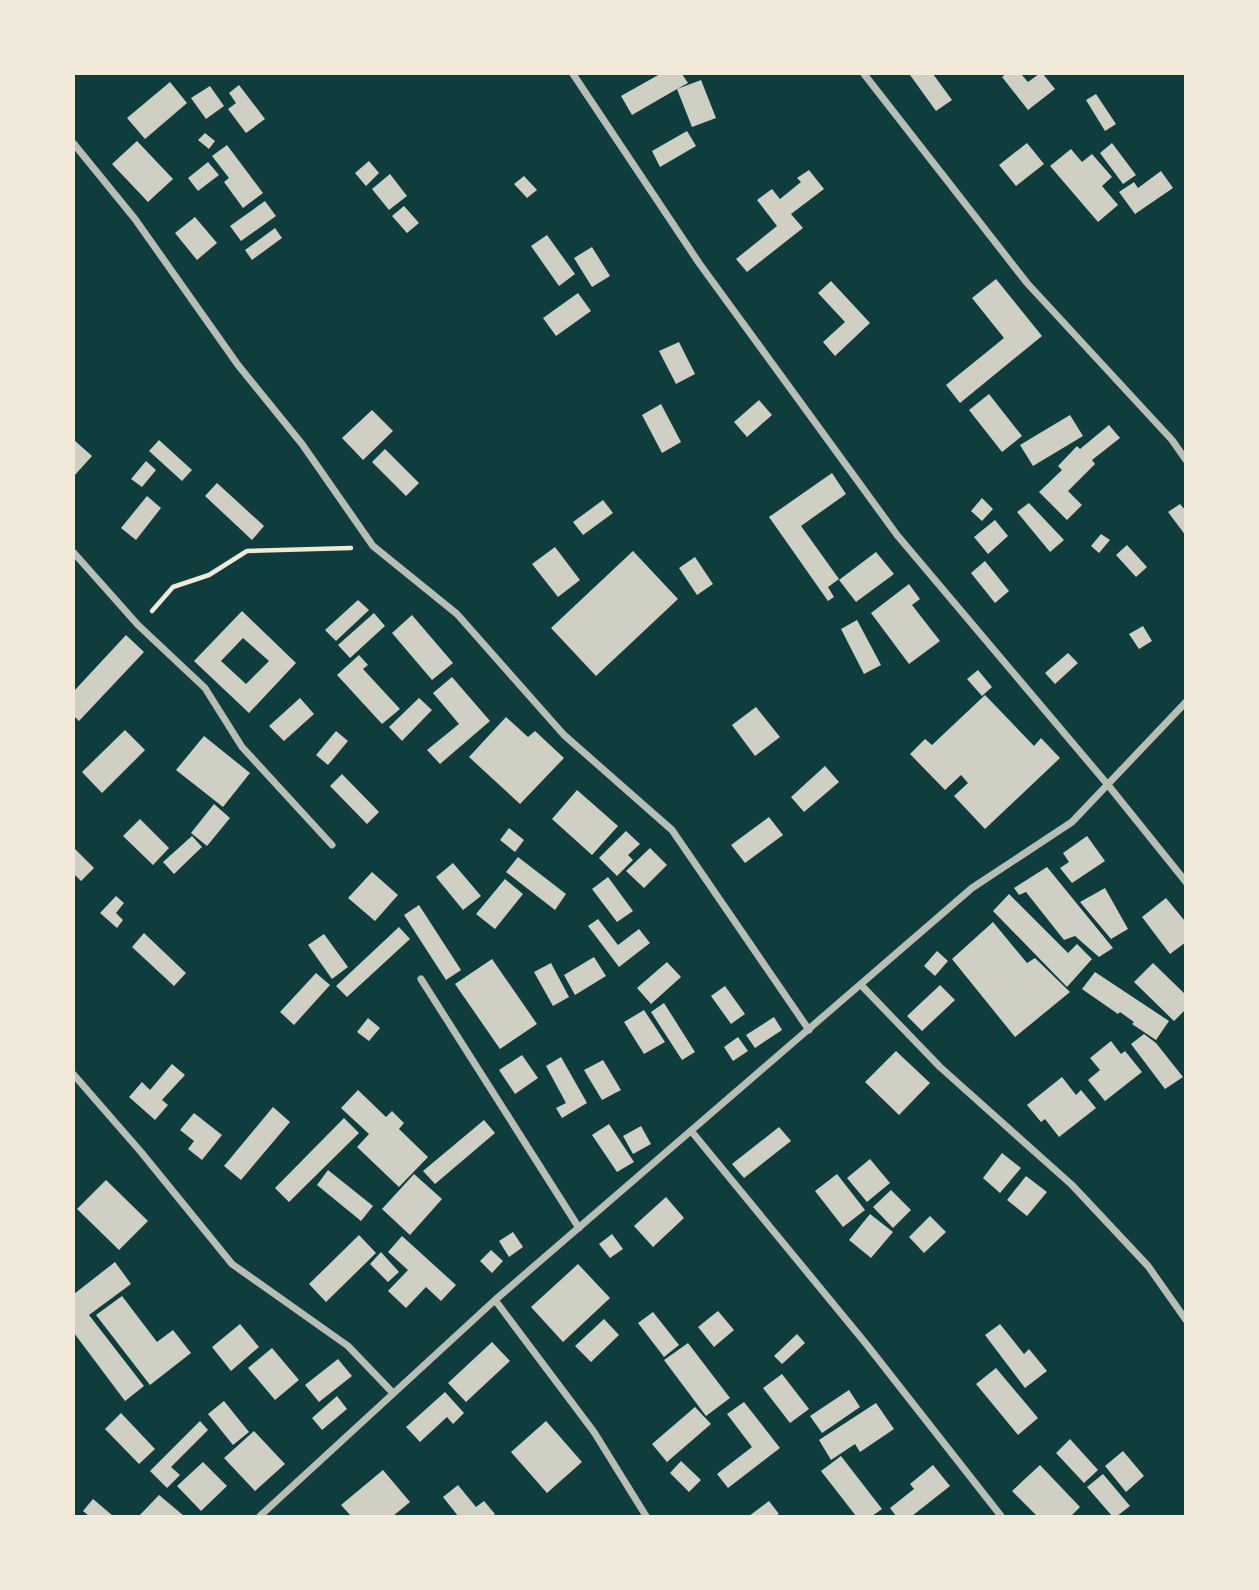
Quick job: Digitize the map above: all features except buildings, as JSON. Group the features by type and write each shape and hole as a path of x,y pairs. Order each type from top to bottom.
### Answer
{"street":[{"path":"573,74 699,263 897,534 1108,785 1185,882"},
{"path":"864,74 1027,284 1172,440 1185,460"},
{"path":"74,144 135,219 238,365 302,444 373,546 457,614 564,734 672,830 808,1030"},
{"path":"74,553 138,625 205,688 242,747 332,845"},
{"path":"260,1517 495,1300 972,888 1072,822 1185,702"},
{"path":"421,979 579,1228"},
{"path":"862,985 940,1067 1072,1185 1148,1266 1185,1320"},
{"path":"74,1075 232,1264 348,1346 393,1393"},
{"path":"692,1132 867,1345 1001,1517"},
{"path":"495,1300 594,1432 646,1517"}],"path":[{"path":"138,625 173,587 209,575 247,551 312,551 373,546"}]}
